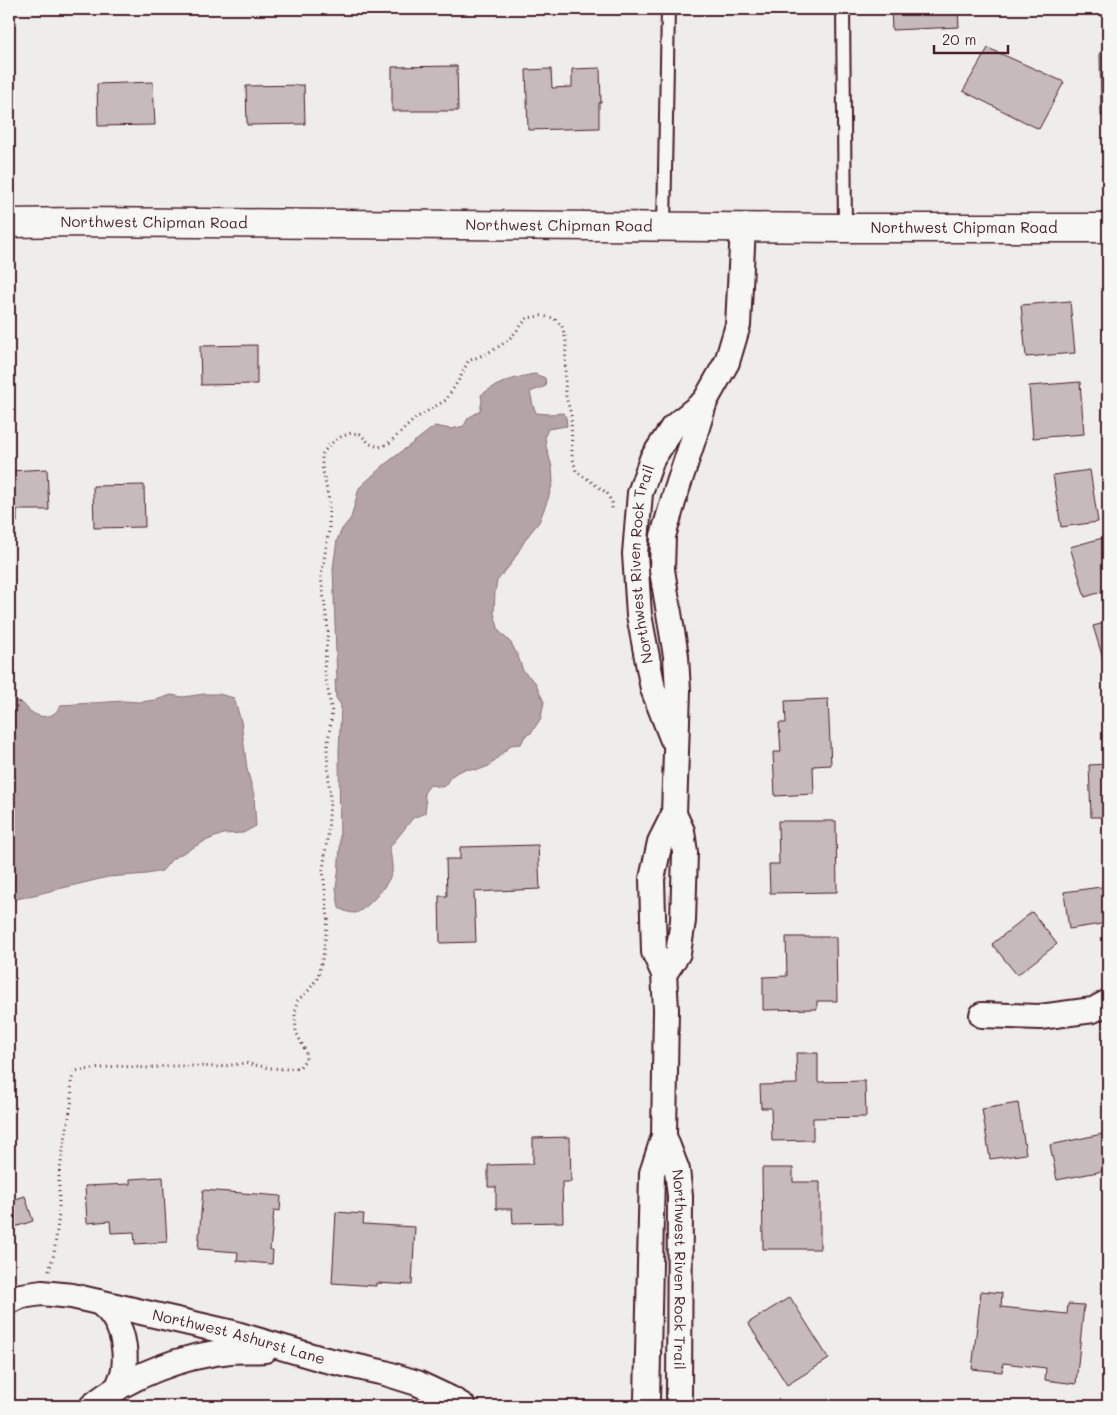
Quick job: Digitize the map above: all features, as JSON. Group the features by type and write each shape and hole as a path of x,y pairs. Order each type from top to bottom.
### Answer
{"main road":[{"name":"Northwest Chipman Road","path":"9,223 743,228 1108,228"}],"street":[{"name":"Northwest Riven Rock Trail","path":"645,1406 648,1390 652,1173 664,1136 666,1009 664,974 654,952 652,879 660,842 674,814 678,691 676,656 662,570 663,536 705,401 727,362 738,324 743,228"},
{"name":"Northwest Riven Rock Trail","path":"675,746 653,689 639,615 635,554 640,493 652,459 673,427 705,401"},
{"name":"Northwest Riven Rock Trail","path":"664,974 678,953 683,921 685,853 682,831 674,814"},
{"path":"982,1015 1040,1017 1093,1010 1108,1002"},
{"name":"Northwest Riven Rock Trail","path":"664,1136 677,1170 680,1196 679,1397 682,1406"},
{"name":"Northwest Ashurst Lane","path":"9,1301 21,1296 42,1293 72,1296 99,1302 233,1333 322,1359 385,1373 409,1381 463,1406"},
{"path":"99,1302 116,1320 121,1333 125,1363 117,1389"},
{"path":"92,1406 125,1384 161,1367 198,1356 230,1351 290,1350"}],"lane":[{"path":"664,226 668,9"},
{"path":"843,9 845,228"}],"path":[{"path":"42,1293 54,1254 59,1214 59,1174 72,1100 71,1081 75,1072 85,1069 94,1070 118,1066 148,1068 166,1066 218,1067 245,1062 270,1068 287,1069 300,1068 306,1059 306,1052 296,1032 295,1014 297,1001 309,990 318,977 324,955 328,919 323,870 330,800 327,749 332,712 324,670 328,630 321,577 329,530 329,501 322,466 322,454 330,444 351,433 360,434 370,444 379,447 388,444 416,418 446,400 468,361 502,345 527,318 541,316 554,318 562,326 566,340 566,397 571,414 572,455 576,471 608,493 612,504 612,511"},
{"path":"10,721 20,700"}],"shaded area":[{"path":"535,374 545,378 546,386 530,392 536,413 563,413 566,417 567,426 548,429 545,436 552,467 553,482 539,522 527,537 511,564 497,581 494,613 499,631 511,643 523,671 535,682 544,702 541,718 531,733 525,736 521,744 511,745 489,766 478,770 465,769 456,773 449,778 448,784 442,787 430,785 424,793 425,813 413,818 390,847 392,872 387,883 377,896 360,911 355,913 347,912 339,908 336,888 340,848 339,751 341,705 336,698 335,680 337,681 333,568 337,540 342,529 351,518 359,488 384,465 435,426 451,429 464,426 468,418 480,411 481,395 493,387 507,381"},
{"path":"219,694 234,698 241,721 247,769 254,795 256,826 243,833 223,834 205,841 172,859 162,871 108,877 9,901 9,699 21,702 34,714 47,716 55,713 61,705 124,701 139,702 156,700 171,695 183,697"}],"building":[{"path":"891,9 958,9 959,27 892,30"},
{"path":"988,48 1064,82 1039,129 963,91"},
{"path":"1100,52 1108,52 1108,116 1101,116"},
{"path":"457,66 458,111 392,111 392,67"},
{"path":"600,68 601,103 599,103 599,128 528,130 526,70 551,69 552,88 572,87 572,69"},
{"path":"153,82 155,125 98,126 97,84"},
{"path":"304,85 305,124 247,125 246,86"},
{"path":"1070,301 1075,353 1026,357 1021,305"},
{"path":"257,345 257,384 201,385 200,346"},
{"path":"1080,382 1084,434 1033,438 1029,386"},
{"path":"47,469 49,510 17,510 17,522 9,523 9,471"},
{"path":"1090,470 1098,522 1061,527 1053,475"},
{"path":"144,485 145,527 94,528 93,486"},
{"path":"1106,537 1108,544 1108,590 1085,597 1070,547"},
{"path":"1108,622 1108,675 1093,626"},
{"path":"1104,695 1108,695 1108,745 1105,745"},
{"path":"828,699 831,765 813,766 814,794 775,796 773,752 781,752 779,723 786,723 785,701"},
{"path":"1108,764 1108,817 1091,817 1089,765"},
{"path":"778,821 836,821 837,892 770,893 769,864 779,864"},
{"path":"538,845 540,889 474,892 476,942 440,943 439,896 447,896 446,859 460,859 460,847"},
{"path":"1108,886 1108,923 1069,929 1064,892"},
{"path":"1032,912 1057,944 1017,975 992,944"},
{"path":"786,937 836,937 837,1001 817,1001 817,1009 763,1010 763,977 787,976"},
{"path":"796,1053 818,1053 818,1082 865,1081 866,1117 813,1118 813,1140 772,1141 771,1108 761,1108 760,1085 797,1084"},
{"path":"1018,1103 1026,1154 990,1159 982,1109"},
{"path":"1102,1134 1108,1170 1057,1180 1050,1145"},
{"path":"570,1137 571,1182 562,1182 563,1222 513,1223 512,1209 496,1209 496,1187 488,1187 488,1165 533,1164 533,1138"},
{"path":"762,1168 793,1168 793,1182 820,1182 820,1249 763,1249"},
{"path":"163,1177 167,1242 135,1244 134,1232 111,1233 110,1221 87,1223 85,1186 130,1184 130,1179"},
{"path":"203,1190 281,1196 280,1211 274,1210 270,1250 273,1250 272,1264 237,1261 238,1252 198,1249"},
{"path":"9,1191 12,1200 25,1196 33,1221 9,1229"},
{"path":"336,1212 364,1214 363,1224 415,1227 412,1285 376,1283 376,1286 332,1283"},
{"path":"981,1291 1002,1293 1001,1307 1067,1314 1068,1304 1084,1305 1076,1384 1045,1380 1046,1368 1003,1363 1002,1372 972,1369"},
{"path":"790,1297 829,1359 787,1385 748,1323"}]}
